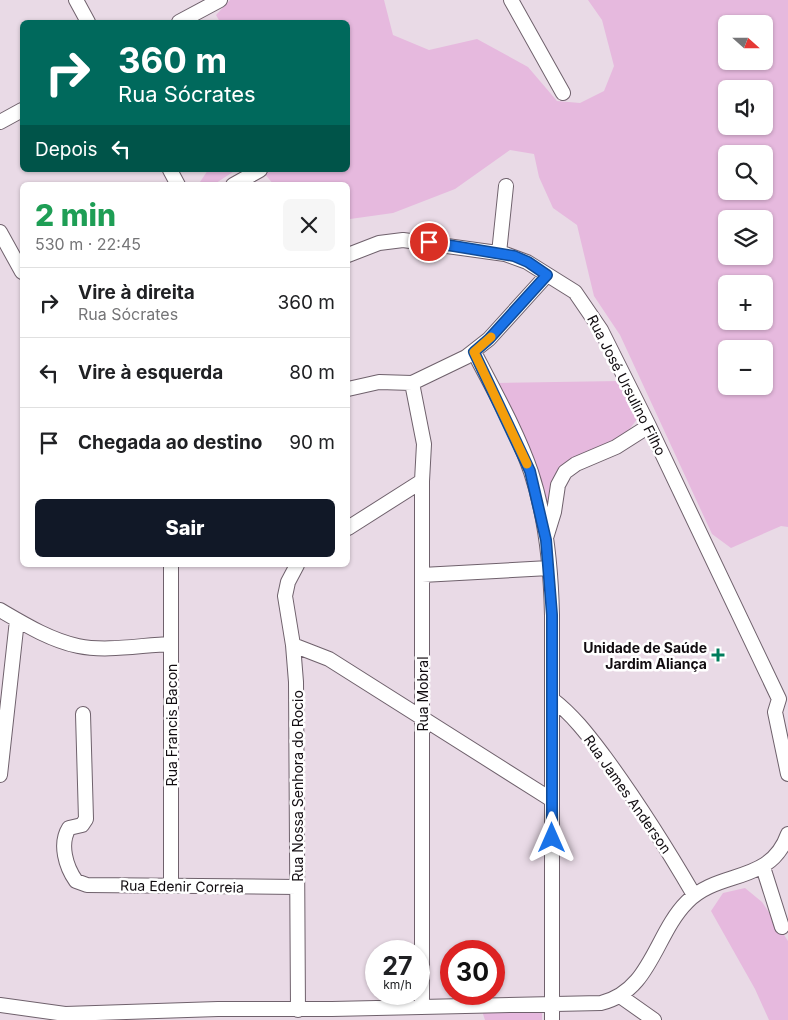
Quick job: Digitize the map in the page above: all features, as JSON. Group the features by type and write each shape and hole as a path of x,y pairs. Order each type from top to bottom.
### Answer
{"street":[{"path":"76,0 87,20"},
{"path":"184,20 220,0"},
{"path":"511,0 563,93"},
{"path":"0,122 20,111"},
{"path":"238,182 256,172"},
{"path":"499,253 506,186"},
{"path":"0,232 20,268"},
{"name":"Rua José Ursulino Filho","path":"350,254 379,244 403,240 499,253 521,258 575,292 589,309 649,426 783,699"},
{"path":"350,389 379,382 412,383 474,352 489,339 547,275"},
{"path":"474,352 530,471 546,540 552,615 552,1020"},
{"name":"Rua Mobral","path":"412,383 424,444 422,482 422,1007"},
{"path":"546,540 554,512 558,484 565,472 576,464 622,444 649,426"},
{"path":"350,527 422,482"},
{"name":"Rua Francis Bacon","path":"171,567 171,885"},
{"name":"Rua Nossa Senhora do Rocio","path":"296,567 291,573 286,590 294,645 296,682 298,1010"},
{"path":"422,575 549,568"},
{"path":"0,610 53,638 78,646 103,647 171,644"},
{"path":"0,775 17,620"},
{"path":"294,645 329,659 552,800"},
{"name":"Rua James Anderson","path":"552,699 573,717 613,768 657,833 694,896"},
{"path":"783,699 775,712 788,774"},
{"name":"Rua Edenir Correia","path":"83,714 86,819 82,825 69,828 65,838 65,860 71,874 81,884 297,887"},
{"path":"0,1005 45,1013 106,1017 298,1010 332,1015 422,1007 601,1003 620,996 642,974 676,916 694,896 715,884 763,867 776,856 788,834"},
{"path":"763,867 782,927"},
{"path":"620,996 654,1020"}],"shaded area":[{"path":"230,0 384,0 393,35 429,50 477,39 528,67 557,101 580,103 604,91 614,66 602,20 588,0 788,0 788,527 781,526 731,548 712,534 620,335 594,296 577,225 553,208 539,177 534,154 510,150 455,189 393,213 350,219 350,182 272,182 264,173 260,172 350,172 350,20 219,20 216,15"},
{"path":"207,172 233,172 218,182 200,182"},
{"path":"620,381 638,418 625,435 572,460 547,520 496,383"},
{"path":"745,888 762,902 788,941 788,1020 769,1020 755,989 711,911 723,893"},
{"path":"482,1011 542,1011 542,1020 485,1020"}],"slow traffic":[{"path":"491,337 474,352 515,434 527,464"}],"place":[{"name":"Unidade de Saúde Jardim Aliança","path":"718,655"}],"route":[{"path":"429,242 514,256 528,262 547,275 489,339 474,352 515,434 530,471 537,492 546,540 552,599 552,838"}]}
